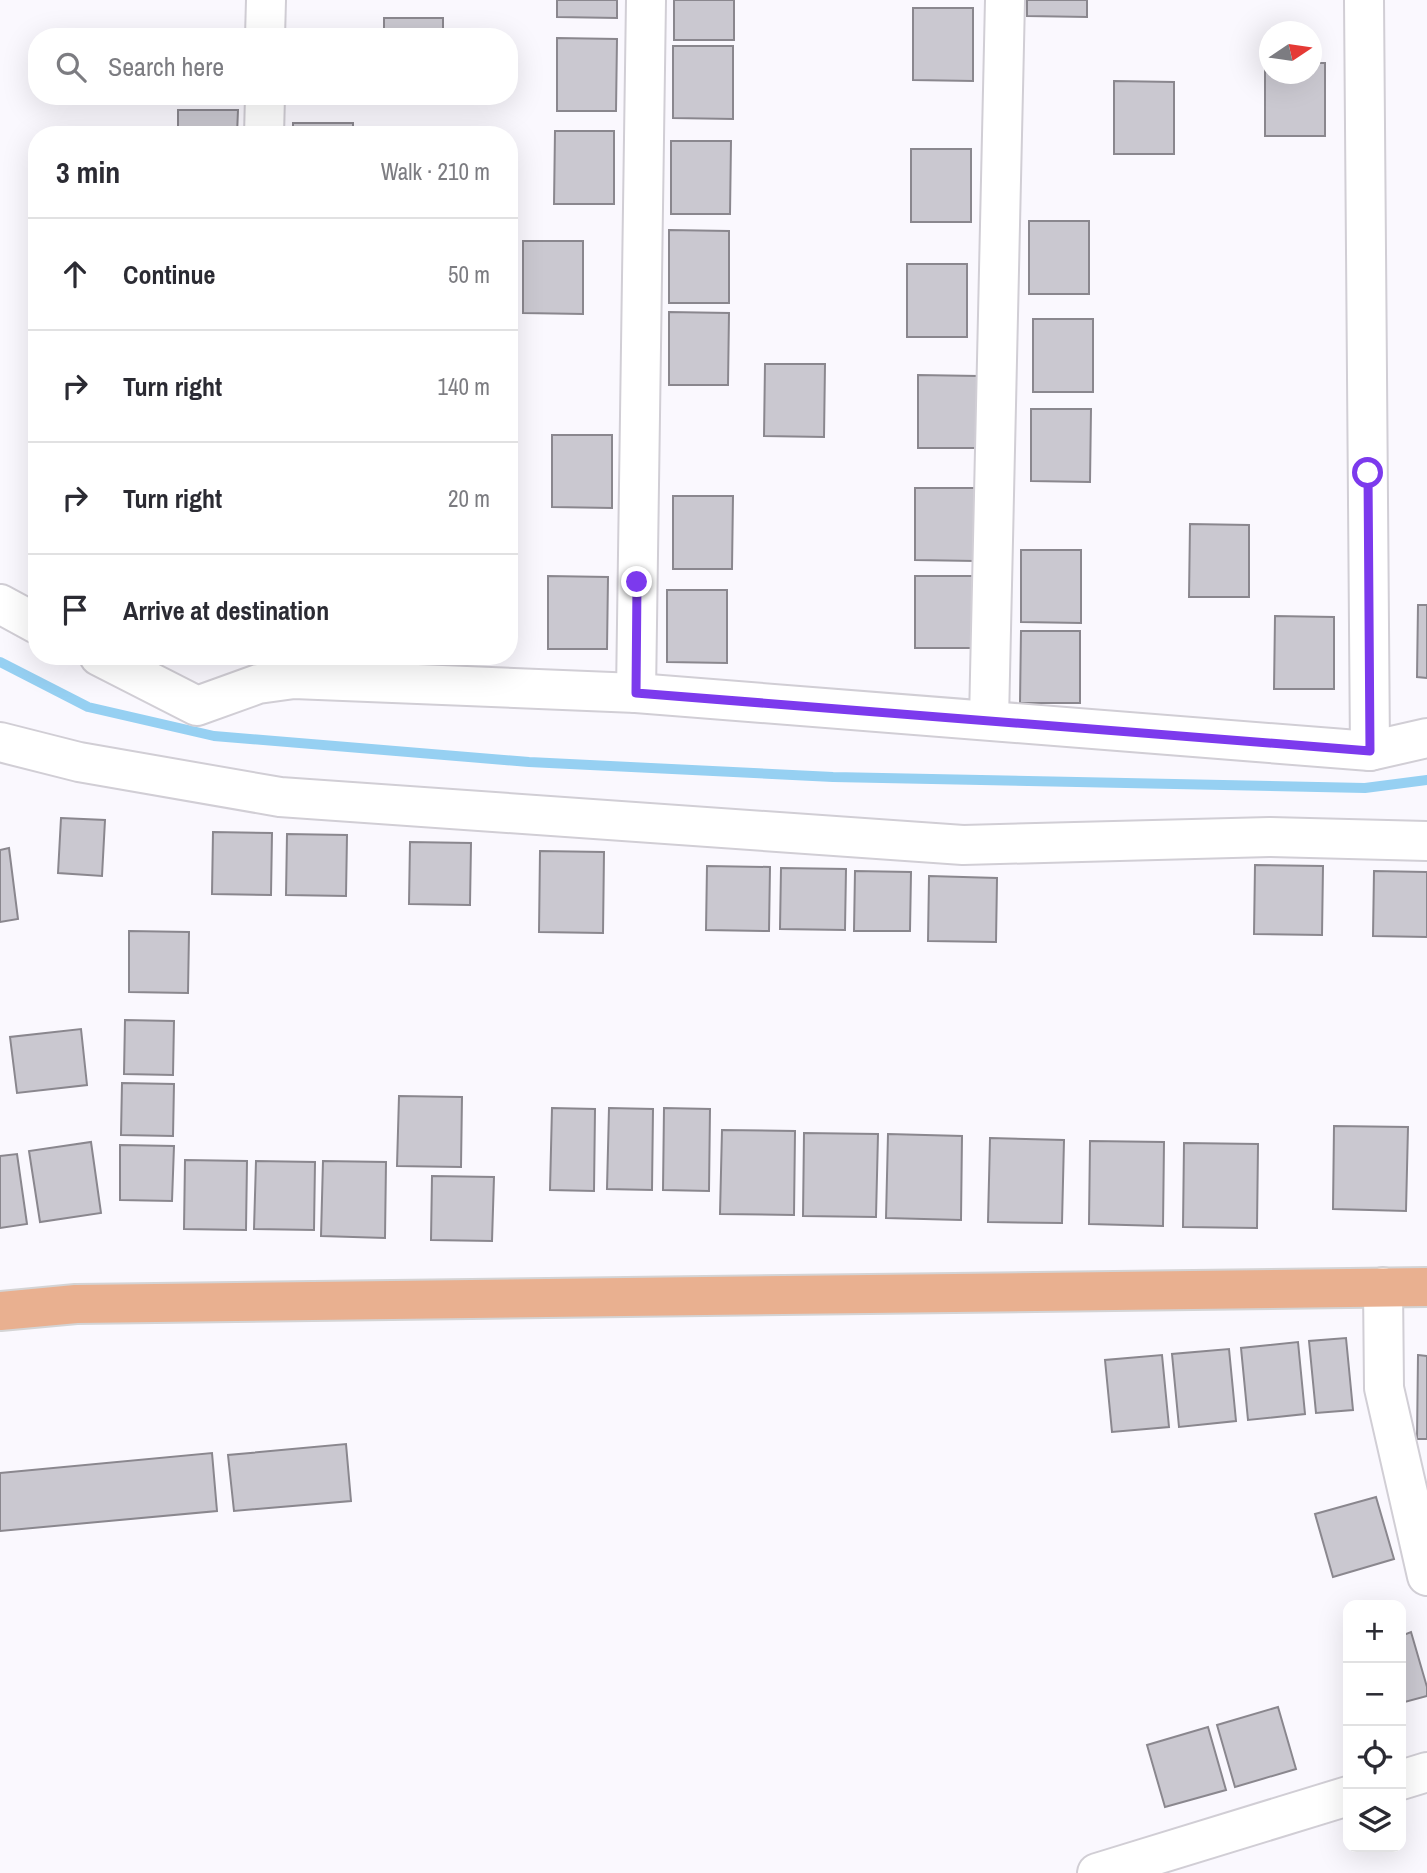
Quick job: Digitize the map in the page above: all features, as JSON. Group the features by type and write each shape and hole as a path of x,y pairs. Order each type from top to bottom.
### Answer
{"main road":[{"path":"0,1311 76,1304 1427,1287"}],"street":[{"path":"265,28 266,0"},
{"path":"636,693 646,0"},
{"path":"989,720 1005,0"},
{"path":"1364,0 1370,751"},
{"path":"264,126 265,105"},
{"path":"0,604 28,619"},
{"path":"117,665 197,706 258,670 294,679 636,693 1370,751 1427,738"},
{"path":"0,742 79,762 280,797 964,845 1270,837 1427,841"},
{"path":"1383,1287 1384,1388 1427,1576"},
{"path":"1406,1778 1427,1772"},
{"path":"1097,1873 1343,1798"}],"building":[{"path":"557,0 617,0 617,18 557,17"},
{"path":"674,0 734,0 734,40 674,40"},
{"path":"1027,0 1087,0 1087,17 1027,16"},
{"path":"913,8 973,8 973,81 913,80"},
{"path":"384,18 443,18 443,28 384,28"},
{"path":"557,38 617,39 616,111 557,111"},
{"path":"673,46 733,46 733,119 673,118"},
{"path":"1322,63 1325,63 1325,136 1265,136 1265,84 1322,84"},
{"path":"1114,81 1174,82 1174,154 1114,154"},
{"path":"178,110 238,110 237,126 178,126"},
{"path":"293,123 353,123 353,126 293,126"},
{"path":"555,131 614,131 614,204 554,204"},
{"path":"671,141 731,141 730,214 671,214"},
{"path":"911,149 971,149 971,222 911,222"},
{"path":"1029,221 1089,221 1089,294 1029,294"},
{"path":"669,230 729,231 729,303 669,303"},
{"path":"523,241 583,241 583,314 523,313"},
{"path":"907,264 967,264 967,337 907,337"},
{"path":"669,312 729,313 728,385 669,385"},
{"path":"1033,319 1093,319 1093,392 1033,392"},
{"path":"765,364 825,364 824,437 764,436"},
{"path":"918,375 978,376 978,448 918,448"},
{"path":"1031,409 1091,409 1090,482 1031,481"},
{"path":"552,435 612,435 612,508 552,507"},
{"path":"915,488 975,488 975,561 915,560"},
{"path":"673,496 733,496 732,569 673,569"},
{"path":"1190,524 1249,525 1249,597 1189,597"},
{"path":"1021,550 1081,550 1081,623 1021,622"},
{"path":"548,576 608,577 607,649 548,649"},
{"path":"915,576 974,576 974,648 915,648"},
{"path":"667,590 727,590 727,663 667,662"},
{"path":"1418,605 1427,605 1427,678 1417,677"},
{"path":"1275,616 1334,617 1334,689 1274,689"},
{"path":"1021,631 1080,631 1080,703 1020,703"},
{"path":"61,818 105,820 102,876 58,873"},
{"path":"213,832 272,833 271,895 212,894"},
{"path":"287,834 347,835 346,896 286,895"},
{"path":"410,842 471,843 470,905 409,904"},
{"path":"9,848 18,919 0,922 0,850"},
{"path":"540,851 604,852 603,933 539,932"},
{"path":"1255,865 1323,866 1322,935 1254,934"},
{"path":"707,866 770,867 769,931 706,930"},
{"path":"781,868 846,869 845,930 780,929"},
{"path":"855,871 911,872 910,931 854,931"},
{"path":"1374,871 1427,872 1427,937 1373,936"},
{"path":"929,876 997,878 996,942 928,941"},
{"path":"129,931 189,932 188,993 129,992"},
{"path":"125,1020 174,1021 173,1075 124,1074"},
{"path":"81,1029 87,1085 17,1093 10,1037"},
{"path":"122,1083 174,1084 173,1136 121,1135"},
{"path":"399,1096 462,1097 461,1167 397,1166"},
{"path":"552,1108 595,1109 594,1191 550,1190"},
{"path":"609,1108 653,1109 652,1190 607,1189"},
{"path":"664,1108 710,1109 709,1191 663,1190"},
{"path":"1334,1126 1408,1127 1406,1211 1333,1209"},
{"path":"722,1130 795,1131 794,1215 720,1214"},
{"path":"804,1133 878,1134 876,1217 803,1216"},
{"path":"888,1134 962,1136 961,1220 886,1218"},
{"path":"990,1138 1064,1140 1062,1223 988,1222"},
{"path":"1090,1141 1164,1142 1163,1226 1089,1224"},
{"path":"91,1142 101,1213 40,1222 29,1151"},
{"path":"1184,1143 1258,1144 1257,1228 1183,1227"},
{"path":"120,1145 174,1146 172,1201 120,1200"},
{"path":"17,1154 27,1224 0,1228 0,1156"},
{"path":"185,1160 247,1161 246,1230 184,1229"},
{"path":"256,1161 315,1162 314,1230 254,1229"},
{"path":"323,1161 386,1162 385,1238 321,1236"},
{"path":"432,1176 494,1177 492,1241 431,1240"},
{"path":"1346,1338 1353,1410 1316,1413 1309,1341"},
{"path":"1298,1342 1305,1414 1248,1420 1241,1348"},
{"path":"1229,1349 1236,1421 1179,1427 1172,1354"},
{"path":"1162,1355 1169,1427 1112,1432 1105,1360"},
{"path":"1418,1355 1427,1356 1427,1439 1417,1439"},
{"path":"346,1444 351,1501 234,1511 228,1455"},
{"path":"212,1453 217,1511 0,1531 0,1473"},
{"path":"1376,1497 1394,1559 1333,1577 1315,1514"},
{"path":"1411,1632 1427,1687 1427,1696 1406,1702 1406,1663 1406,1634"},
{"path":"1278,1707 1296,1769 1235,1787 1217,1725"},
{"path":"1208,1727 1226,1790 1165,1807 1147,1745"}],"waterway":[{"path":"0,662 88,707 214,736 529,762 833,777 1365,788 1427,780"}],"route":[{"path":"637,582 636,693 1370,751 1368,473"}]}
